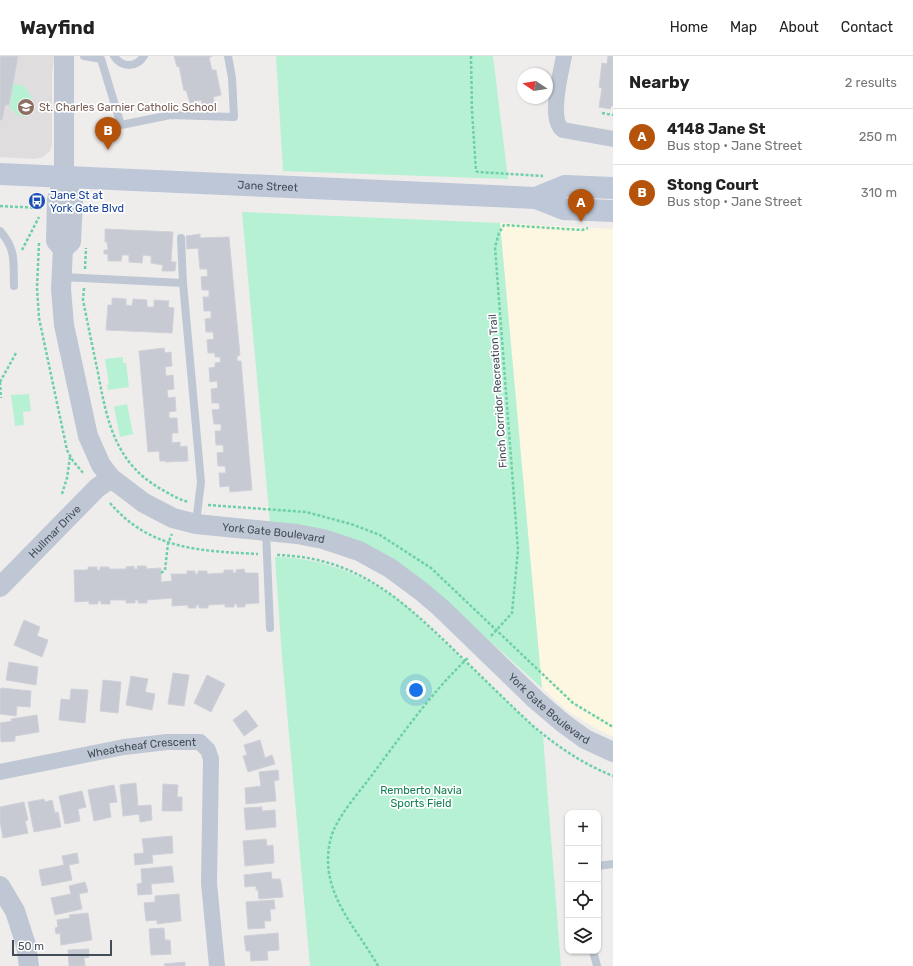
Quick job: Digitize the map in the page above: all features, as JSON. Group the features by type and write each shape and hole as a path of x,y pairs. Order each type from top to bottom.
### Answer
{"main road":[{"name":"Jane Street","path":"0,174 536,198 564,209 613,211"},
{"name":"Jane Street","path":"536,198 565,186 613,188"}],"street":[{"path":"64,56 64,177"},
{"path":"564,56 556,107 556,120 559,127 563,130 613,139"},
{"name":"York Gate Boulevard","path":"64,177 73,201 71,242 63,249 62,306 64,325 88,436 101,465 111,478 144,503 172,518 196,524 324,539 359,551 390,568 422,591 536,700 563,723 585,738 613,752"},
{"name":"Hullmar Drive","path":"0,587 97,488 111,478"},
{"name":"Wheatsheaf Crescent","path":"0,772 124,747 173,741 200,742 208,750 211,759 209,883 217,966"},
{"path":"1,889 15,911 26,945 29,966"}],"lane":[{"path":"84,56 101,59 114,56 122,64 127,65 137,64 144,56"},
{"path":"101,59 121,125 170,115 234,117 232,78 228,56"},
{"path":"2,235 13,251 15,262 14,286"},
{"path":"181,238 183,282 201,482 196,524"},
{"path":"62,277 183,282"},
{"path":"266,532 270,628"},
{"path":"601,866 613,864"},
{"path":"594,954 597,966"}],"path":[{"path":"471,56 472,111 476,170 478,172 544,176"},
{"path":"602,113 613,115"},
{"path":"0,206 41,208 41,221"},
{"path":"15,262 41,214"},
{"name":"Finch Corridor Recreation Trail","path":"488,639 512,613 518,550 495,247 499,233 504,225 582,230 594,227"},
{"path":"40,236 37,288 39,318 62,431 70,456 84,474"},
{"path":"87,240 83,300 106,415 112,434 130,463 154,485 174,496 198,504 306,512 326,516 366,529 403,549 431,568 573,704 613,727"},
{"path":"0,398 0,382 16,353"},
{"path":"62,494 67,478 70,456"},
{"path":"110,503 125,519 138,529 168,543 198,550 296,555 342,568 371,581 405,604 552,742 577,760 613,776"},
{"path":"161,573 165,570 168,543 171,539 172,518"},
{"path":"378,966 339,904 329,873 329,846 336,827 344,813 384,759 418,714 465,661 474,653"}],"shaded area":[{"name":"St. Charles Garnier Catholic School","path":"0,56 54,56 52,76 52,144 50,151 43,157 34,159 0,157"},
{"path":"500,223 613,229 613,737 593,727 568,711 542,688"}],"green space":[{"path":"276,56 493,56 508,179 283,171"},
{"path":"13,84 24,86 32,98 29,111 24,118 16,114 10,107"},
{"path":"242,212 500,223 542,688 426,584 270,523"},
{"path":"123,357 123,363 126,363 129,387 108,390 107,385 109,384 105,359"},
{"path":"29,394 31,411 23,412 24,425 15,426 11,395"},
{"path":"127,404 133,434 120,437 114,407"},
{"name":"Remberto Navia Sports Field","path":"275,557 311,561 343,570 374,585 404,604 543,736 561,966 310,966 282,657"}],"building":[{"path":"0,56 18,56 9,105 5,105 2,120 0,120"},
{"path":"174,56 212,56 209,58 212,70 216,70 221,95 213,97 215,104 203,107 201,100 190,103 186,90 184,91 179,66 177,67"},
{"path":"608,56 613,56 613,106 611,106 610,109 599,107 602,88 599,87 602,63 607,64"},
{"path":"105,229 173,232 171,262 176,262 175,271 162,271 163,265 151,263 151,256 143,255 142,263 129,262 129,255 122,255 121,261 108,261 108,254 104,254 104,250 108,250 107,242 105,242"},
{"path":"200,234 200,238 229,237 240,355 237,356 237,361 241,361 252,490 230,492 229,486 220,487 219,473 226,473 225,466 218,466 217,453 224,452 223,445 216,445 215,431 221,431 221,424 214,424 212,410 220,409 219,403 212,403 211,389 218,388 217,381 210,382 209,368 215,367 215,363 221,362 220,357 215,357 215,353 208,353 207,340 214,339 213,332 206,332 205,319 211,318 211,311 204,311 203,297 209,297 209,290 202,290 201,277 208,276 207,269 200,269 198,248 187,249 186,236"},
{"path":"112,298 126,299 126,305 132,306 133,299 147,300 147,307 154,307 154,300 169,301 168,307 174,308 172,333 106,330 108,305 112,305"},
{"path":"164,348 165,353 171,352 172,366 165,367 166,376 173,375 174,389 167,390 168,398 175,397 176,411 169,412 169,418 177,418 178,433 172,433 172,443 180,442 180,447 187,446 188,461 160,461 159,451 148,452 139,351"},
{"path":"134,566 134,569 138,569 137,566 146,566 146,569 161,568 161,582 172,581 171,574 187,574 187,571 195,571 195,574 198,574 198,571 207,571 207,574 224,573 224,570 233,570 233,573 236,573 236,570 244,569 245,573 258,573 259,603 245,604 245,607 237,607 237,604 234,604 234,607 225,607 225,604 208,605 208,608 199,608 199,605 196,605 196,608 188,608 188,605 172,606 172,598 147,600 147,603 138,603 138,600 135,600 135,603 126,603 126,600 110,600 110,604 101,604 101,601 98,601 98,604 89,604 89,601 75,602 74,570 88,570 88,567 97,567 97,570 100,570 100,567 109,567 109,569 126,569 126,567"},
{"path":"24,620 40,627 37,636 48,640 42,657 14,645"},
{"path":"9,662 38,667 36,685 6,680"},
{"path":"173,673 189,675 184,706 168,704"},
{"path":"207,675 225,684 211,712 194,703"},
{"path":"131,676 148,679 145,692 155,694 152,710 126,705"},
{"path":"103,680 121,682 118,713 100,711"},
{"path":"0,689 31,691 30,707 17,706 16,716 0,714"},
{"path":"71,689 88,690 85,723 59,720 61,699 70,700"},
{"path":"246,710 258,726 244,736 233,720"},
{"path":"37,715 39,732 15,736 15,741 1,742 0,723 12,721 11,719"},
{"path":"260,740 265,758 272,755 275,764 248,772 243,756 247,755 244,745"},
{"path":"278,770 279,780 274,781 276,801 246,804 245,788 261,786 259,772"},
{"path":"136,783 138,806 151,805 152,820 140,822 139,814 123,816 120,785"},
{"path":"163,784 178,785 177,797 182,797 182,811 162,811"},
{"path":"114,785 117,802 109,803 111,817 94,821 88,790"},
{"path":"82,791 86,807 78,809 80,821 65,824 59,796"},
{"path":"44,799 45,802 52,800 55,813 58,812 61,827 34,832 28,802"},
{"path":"24,802 28,820 25,821 28,833 3,838 0,821 0,807"},
{"path":"262,807 262,811 275,810 276,827 246,830 244,808"},
{"path":"172,836 173,853 152,855 153,863 135,865 134,854 144,853 142,839"},
{"path":"266,839 267,846 273,845 274,863 245,866 243,841"},
{"path":"77,853 79,863 69,865 72,880 42,886 39,870 64,865 62,856"},
{"path":"172,866 174,882 151,884 152,894 138,895 137,884 142,883 141,869"},
{"path":"271,872 272,879 280,879 283,897 259,899 256,886 245,887 244,875"},
{"path":"85,882 88,892 79,894 82,909 55,915 51,898 71,894 69,886"},
{"path":"179,894 181,921 157,924 157,920 146,921 144,903 155,902 155,896"},
{"path":"274,900 275,909 270,909 271,921 264,921 265,928 248,929 246,902"},
{"path":"88,913 92,940 61,945 60,933 56,934 55,928 58,927 57,920 70,918 69,915"},
{"path":"164,928 165,940 170,940 171,954 151,955 149,929"},
{"path":"278,933 279,950 267,951 268,960 251,961 250,951 246,951 244,936"},
{"path":"89,949 89,957 84,958 85,966 69,966 68,950"},
{"path":"185,962 185,966 165,966 164,964"}],"place":[{"name":"St. Charles Garnier Catholic School","path":"26,107"},
{"name":"Stong Court","path":"108,150"},
{"name":"Jane St at York Gate Blvd","path":"37,201"},
{"name":"4148 Jane St","path":"581,222"}]}
